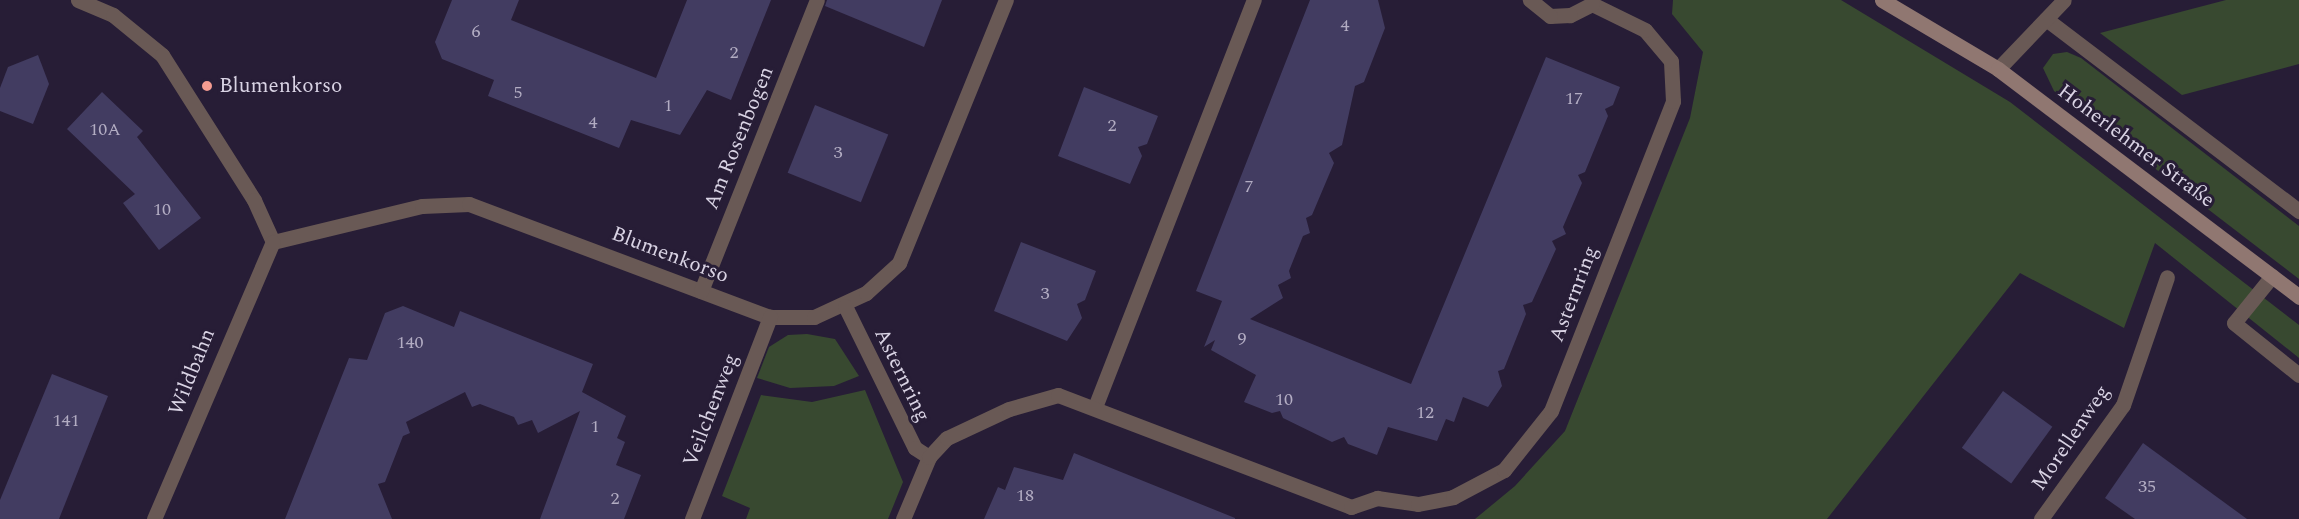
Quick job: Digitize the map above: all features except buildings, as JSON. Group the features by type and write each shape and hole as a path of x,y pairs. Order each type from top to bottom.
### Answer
{"street":[{"path":"78,0 113,15 162,55 254,200 273,242"},
{"name":"Am Rosenbogen","path":"701,291 817,0"},
{"name":"Blumenkorso","path":"273,242 422,206 469,204 770,317 814,317 845,306 899,263 1006,0"},
{"path":"1095,407 1254,0"},
{"name":"Asternring","path":"903,519 929,457 947,438 1009,409 1058,395 1095,407 1351,513 1377,498 1418,504 1453,497 1504,470 1551,411 1673,101 1671,61 1645,30 1592,2 1570,15 1550,16 1530,0"},
{"name":"Hoherlehmer Straße","path":"1882,0 1974,52 1998,69 2299,297"},
{"path":"1998,69 2064,0"},
{"path":"2046,19 2299,212"},
{"name":"Wildbahn","path":"154,519 273,242"},
{"path":"2272,276 2234,323 2299,375"},
{"name":"Morellenweg","path":"2040,519 2123,405 2167,277"},
{"name":"Asternring","path":"845,306 915,448 929,457"},
{"name":"Veilchenweg","path":"692,519 770,317"}],"green space":[{"path":"1673,0 1841,0 2010,102 2299,325 2299,358 2155,243 2124,328 2020,273 1827,519 1475,519 1515,486 1565,431 1690,118 1703,52 1672,14"},
{"path":"2226,0 2299,0 2299,64 2182,95 2100,33"},
{"path":"2067,52 2081,58 2299,226 2299,279 2054,91 2043,68 2053,54"},
{"path":"807,334 835,339 859,376 834,386 790,388 757,378 769,347 788,335"},
{"path":"865,390 903,482 888,519 746,519 750,508 722,496 761,395 812,402"}],"place":[{"name":"Blumenkorso","path":"207,86"}]}
